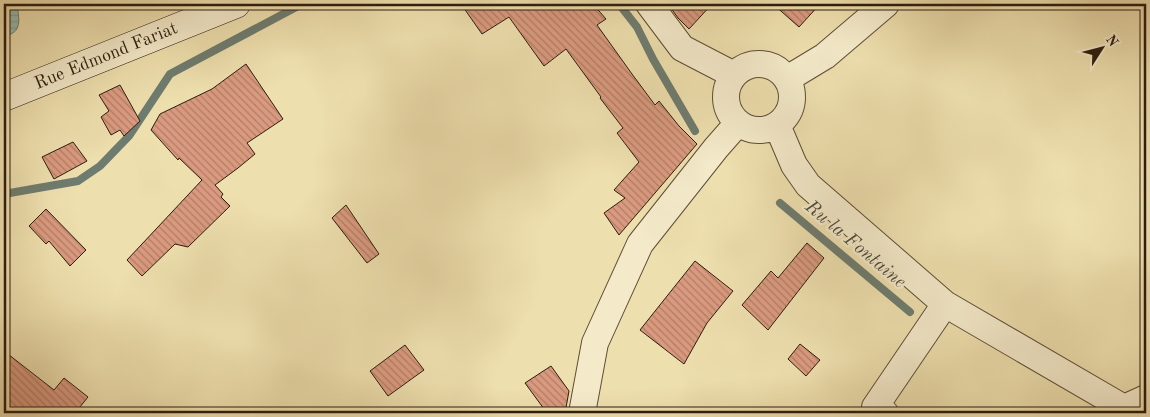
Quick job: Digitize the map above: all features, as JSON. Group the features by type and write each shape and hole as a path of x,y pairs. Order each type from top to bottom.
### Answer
{"street":[{"name":"Rue Edmond Fariat","path":"4,97 236,4"},
{"path":"649,4 682,48 734,75"},
{"path":"787,79 826,56 886,4"},
{"path":"751,64 772,66 787,79 792,99 790,109 778,125 768,129 757,130 747,128 738,123 728,110 726,94 728,84 742,68 751,64"},
{"path":"582,413 595,343 640,244 738,123"},
{"path":"778,125 794,165 808,185 945,304 1124,408 1146,398"},
{"path":"885,413 875,406 945,304"}],"water":[{"path":"4,4 17,4 19,20 17,29 4,36"}],"building":[{"path":"461,4 593,4 606,19 597,25 655,105 659,101 679,126 697,144 619,235 604,213 625,198 614,190 639,162 617,133 623,128 566,49 544,66 509,17 482,34"},
{"path":"668,4 712,4 689,29"},
{"path":"773,4 820,4 799,27"},
{"path":"246,64 283,119 247,143 255,154 215,185 223,194 221,197 230,206 188,247 175,244 142,276 127,260 202,180 179,158 178,160 151,130 160,114 212,89"},
{"path":"120,85 140,121 124,136 120,130 111,135 101,117 109,111 99,95"},
{"path":"73,142 87,161 54,179 42,157"},
{"path":"346,205 379,254 367,263 332,218"},
{"path":"46,209 86,250 70,266 49,241 46,244 29,226"},
{"path":"807,243 824,258 768,330 742,305 771,271 778,278"},
{"path":"695,261 733,291 707,323 684,364 640,330"},
{"path":"800,344 820,360 806,376 788,359"},
{"path":"405,345 424,370 388,396 370,371"},
{"path":"4,351 54,390 64,378 88,397 75,413 4,413"},
{"path":"551,366 569,391 565,413 547,413 525,383"}],"waterway":[{"path":"4,194 78,181 100,166 129,136 170,74 302,4"},
{"name":"Ru la Fontaine","path":"619,4 637,27 653,59 695,131"},
{"name":"Ru la Fontaine","path":"780,203 910,312"}]}
